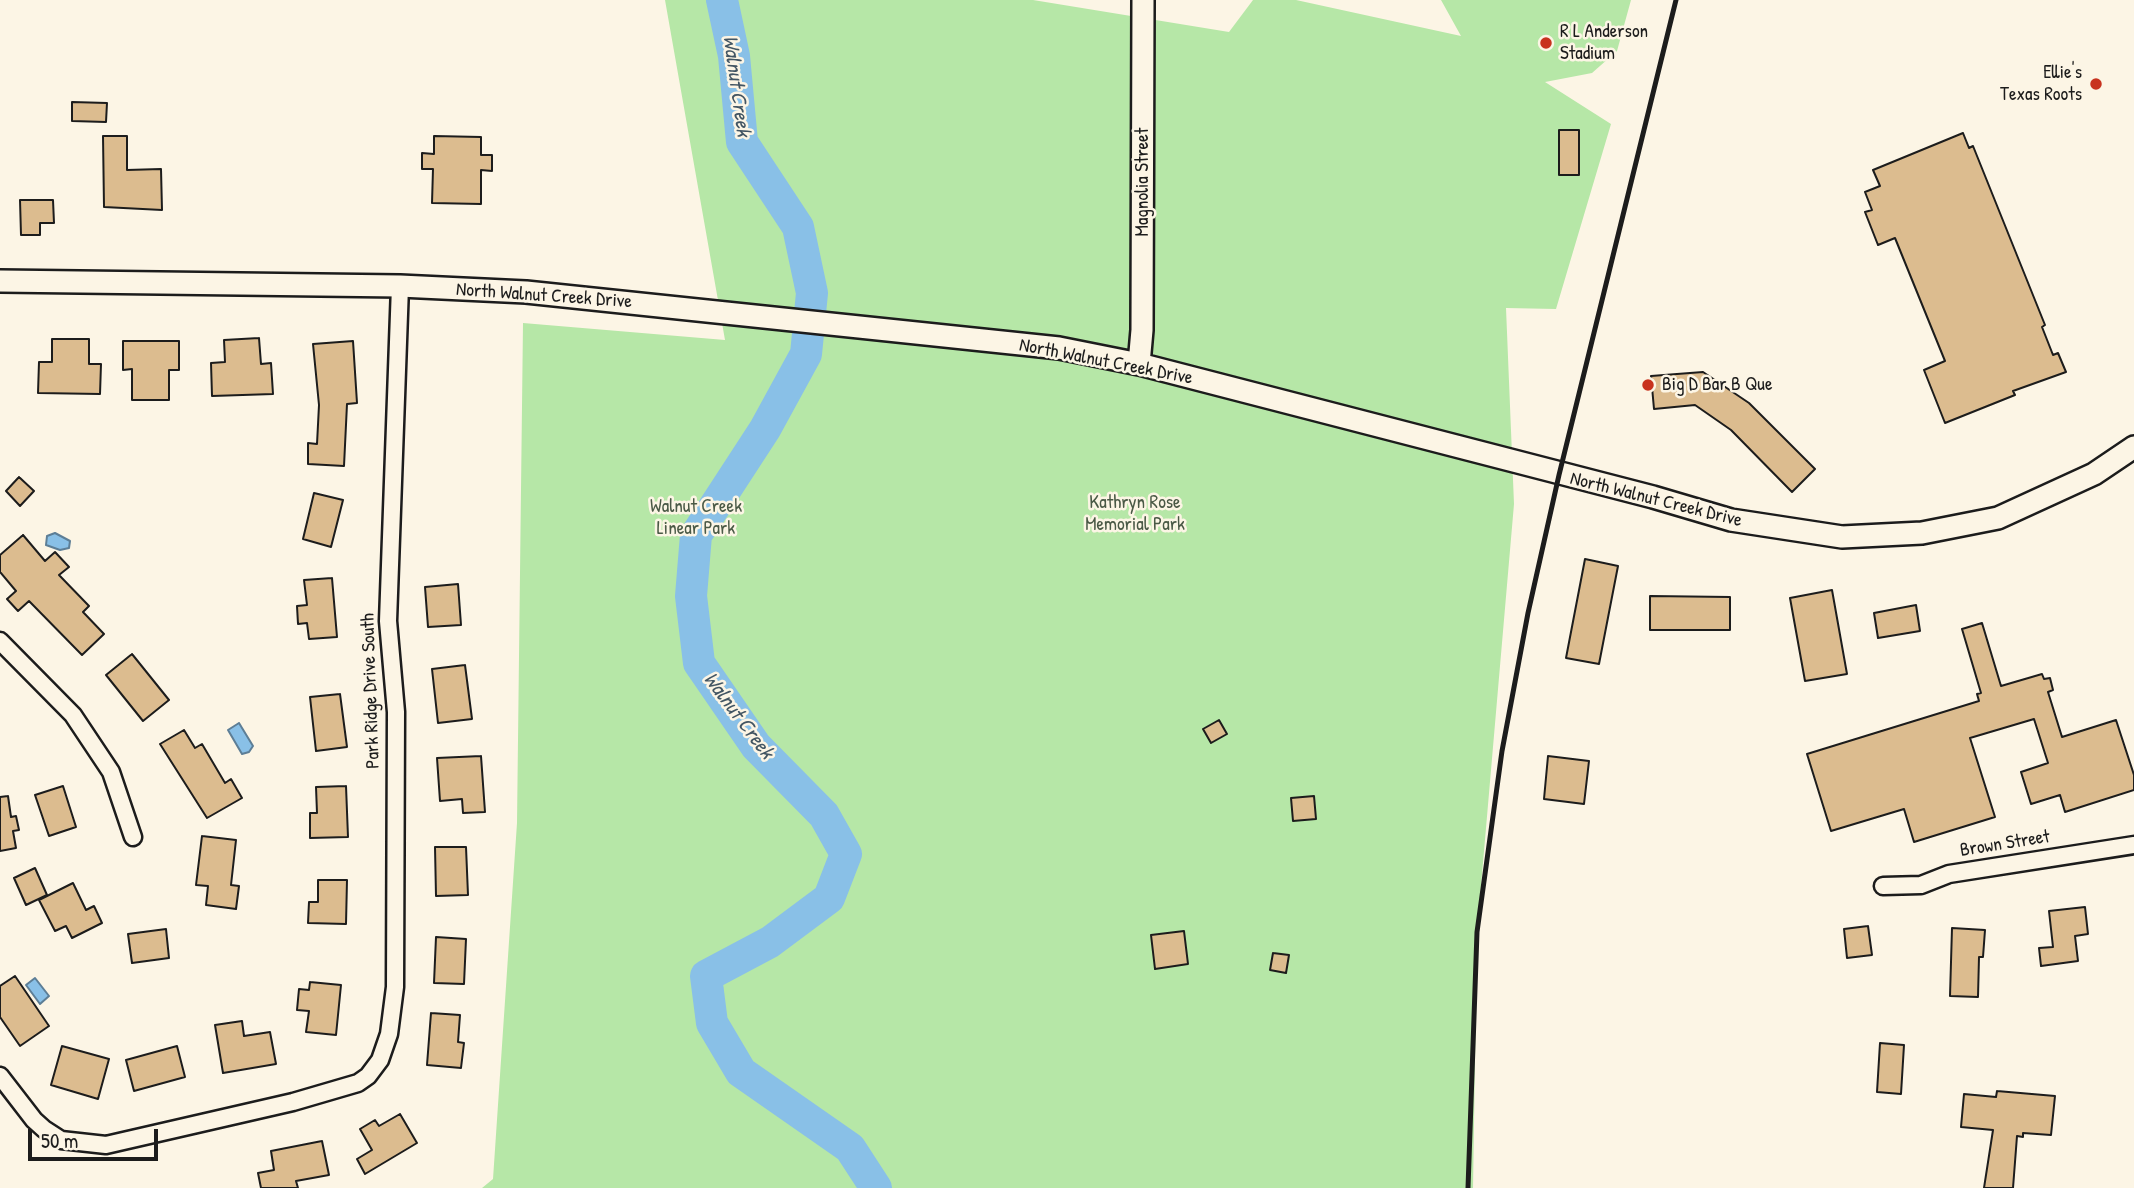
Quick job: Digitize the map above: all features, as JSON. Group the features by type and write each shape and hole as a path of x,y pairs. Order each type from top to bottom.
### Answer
{"main road":[{"name":"Magnolia Street","path":"1139,364 1143,0"},
{"name":"North Walnut Creek Drive","path":"0,281 400,286 526,292 1059,348 1139,364 1653,497 1731,520 1842,537 1922,533 1998,518 2094,474 2134,447"}],"street":[{"name":"Park Ridge Drive South","path":"0,1076 34,1121 44,1129 61,1140 106,1145 293,1102 358,1083 368,1076 380,1060 389,1034 395,987 396,712 388,621 400,286"},
{"path":"0,641 73,715 111,772 133,837"},
{"name":"Brown Street","path":"1883,886 1921,885 1950,874 2134,845"}],"green space":[{"name":"Kathryn Rose Memorial Park","path":"665,0 1033,0 1229,32 1253,0 1296,0 1461,36 1441,0 1631,0 1617,51 1592,73 1545,82 1611,124 1556,309 1506,308 1514,504 1477,932 1473,1188 482,1188 493,1179 517,823 523,323 725,340"}],"water":[{"path":"55,533 70,541 69,548 60,550 46,545 47,536"},
{"path":"239,723 253,746 249,752 242,754 228,730"},
{"path":"35,978 49,996 40,1004 26,985"}],"building":[{"path":"72,102 107,103 106,122 72,121"},
{"path":"1559,130 1579,130 1579,175 1559,175"},
{"path":"1963,133 1969,148 1973,146 2045,325 2042,327 2053,355 2058,353 2066,372 2013,391 2015,395 1945,423 1924,370 1945,361 1895,238 1878,245 1865,212 1872,210 1865,192 1880,186 1873,170"},
{"path":"103,136 127,136 127,170 161,169 162,210 104,207"},
{"path":"434,136 481,137 481,155 492,155 492,171 481,170 481,204 432,203 433,169 422,169 422,153 434,154"},
{"path":"20,200 53,200 54,223 40,223 40,235 21,235"},
{"path":"259,338 261,364 271,363 273,394 212,396 211,363 225,362 224,340"},
{"path":"52,339 89,339 89,364 101,364 100,394 38,393 39,362 52,362"},
{"path":"123,341 179,341 179,370 169,370 169,400 132,400 132,369 123,370"},
{"path":"353,341 357,403 347,404 344,466 308,464 308,443 317,444 319,405 313,344"},
{"path":"1703,372 1749,403 1815,469 1792,492 1731,430 1695,405 1654,409 1651,376"},
{"path":"19,477 34,491 20,506 6,491"},
{"path":"314,493 343,500 331,547 303,539"},
{"path":"23,535 45,561 55,552 69,567 59,575 89,606 83,612 104,634 82,655 29,601 18,611 7,599 16,591 0,572 0,555"},
{"path":"1585,559 1618,566 1599,664 1566,658"},
{"path":"332,578 337,637 309,639 307,623 298,624 297,606 307,605 304,580"},
{"path":"458,584 461,625 428,627 425,587"},
{"path":"1832,590 1847,674 1805,681 1790,598"},
{"path":"1650,596 1730,597 1730,630 1650,630"},
{"path":"1916,605 1920,631 1878,638 1874,613"},
{"path":"1982,623 2001,686 2042,674 2044,679 2050,678 2053,690 2048,692 2062,737 2116,720 2134,775 2134,790 2065,812 2060,795 2031,804 2021,772 2048,763 2034,719 1970,738 1995,817 1914,842 1904,809 1831,831 1807,754 1979,701 1977,694 1981,693 1962,629"},
{"path":"132,654 169,700 143,721 106,675"},
{"path":"465,665 472,719 438,723 432,669"},
{"path":"340,694 347,747 316,751 310,697"},
{"path":"1219,720 1227,734 1211,743 1203,729"},
{"path":"184,730 195,748 202,744 225,783 231,779 242,798 207,818 160,744"},
{"path":"481,756 485,812 463,813 462,799 440,801 437,758"},
{"path":"1548,756 1589,761 1584,804 1544,799"},
{"path":"63,786 76,827 49,836 35,795"},
{"path":"346,786 348,837 310,838 310,813 317,813 316,787"},
{"path":"8,796 11,817 16,816 19,830 13,831 16,848 0,851 0,797"},
{"path":"1314,796 1316,819 1293,821 1291,798"},
{"path":"202,836 236,840 231,885 239,886 236,909 206,905 208,886 196,885"},
{"path":"435,847 466,847 468,895 436,896"},
{"path":"35,868 47,895 26,905 14,878"},
{"path":"318,880 347,880 346,924 308,923 309,902 318,902"},
{"path":"73,883 86,910 94,906 102,923 72,938 66,926 55,931 39,900"},
{"path":"2085,907 2088,934 2075,936 2078,961 2041,966 2039,948 2053,947 2049,911"},
{"path":"1868,926 1872,955 1847,958 1844,929"},
{"path":"1952,928 1985,930 1983,957 1979,957 1978,997 1950,996"},
{"path":"166,929 169,958 132,963 128,934"},
{"path":"1184,931 1188,964 1155,969 1151,935"},
{"path":"436,937 466,939 464,984 434,983"},
{"path":"1273,953 1289,955 1286,973 1270,970"},
{"path":"15,976 49,1026 20,1046 0,1017 0,986"},
{"path":"310,982 341,985 336,1035 306,1032 309,1011 297,1010 299,989 309,990"},
{"path":"431,1013 460,1015 458,1042 464,1043 461,1068 427,1065"},
{"path":"242,1021 244,1036 270,1032 276,1064 223,1073 215,1025"},
{"path":"1880,1043 1904,1045 1901,1094 1877,1092"},
{"path":"62,1046 109,1059 98,1099 51,1085"},
{"path":"177,1046 185,1077 134,1091 126,1060"},
{"path":"1997,1091 2055,1096 2051,1135 2023,1133 2023,1137 2017,1136 2013,1188 1984,1188 1993,1130 1961,1127 1964,1094 1996,1097"},
{"path":"400,1114 417,1143 365,1174 357,1159 372,1150 360,1129 375,1120 379,1126"},
{"path":"322,1141 329,1175 296,1181 298,1188 261,1188 258,1173 274,1170 271,1151"}],"waterway":[{"name":"Walnut Creek","path":"722,0 734,56 742,142 798,227 812,293 806,354 765,429 696,535 691,596 699,663 756,746 824,815 846,854 829,898 770,942 706,976 712,1023 741,1072 850,1148 876,1188"}],"railway":[{"path":"1468,1188 1477,932 1502,751 1528,613 1559,475 1676,0"}],"place":[{"name":"R L Anderson Stadium","path":"1546,43"},
{"name":"Ellie's Texas Roots","path":"2096,84"},
{"name":"Big D Bar B Que","path":"1648,385"}],"park label":[{"name":"Walnut Creek Linear Park","path":"696,518"}]}
